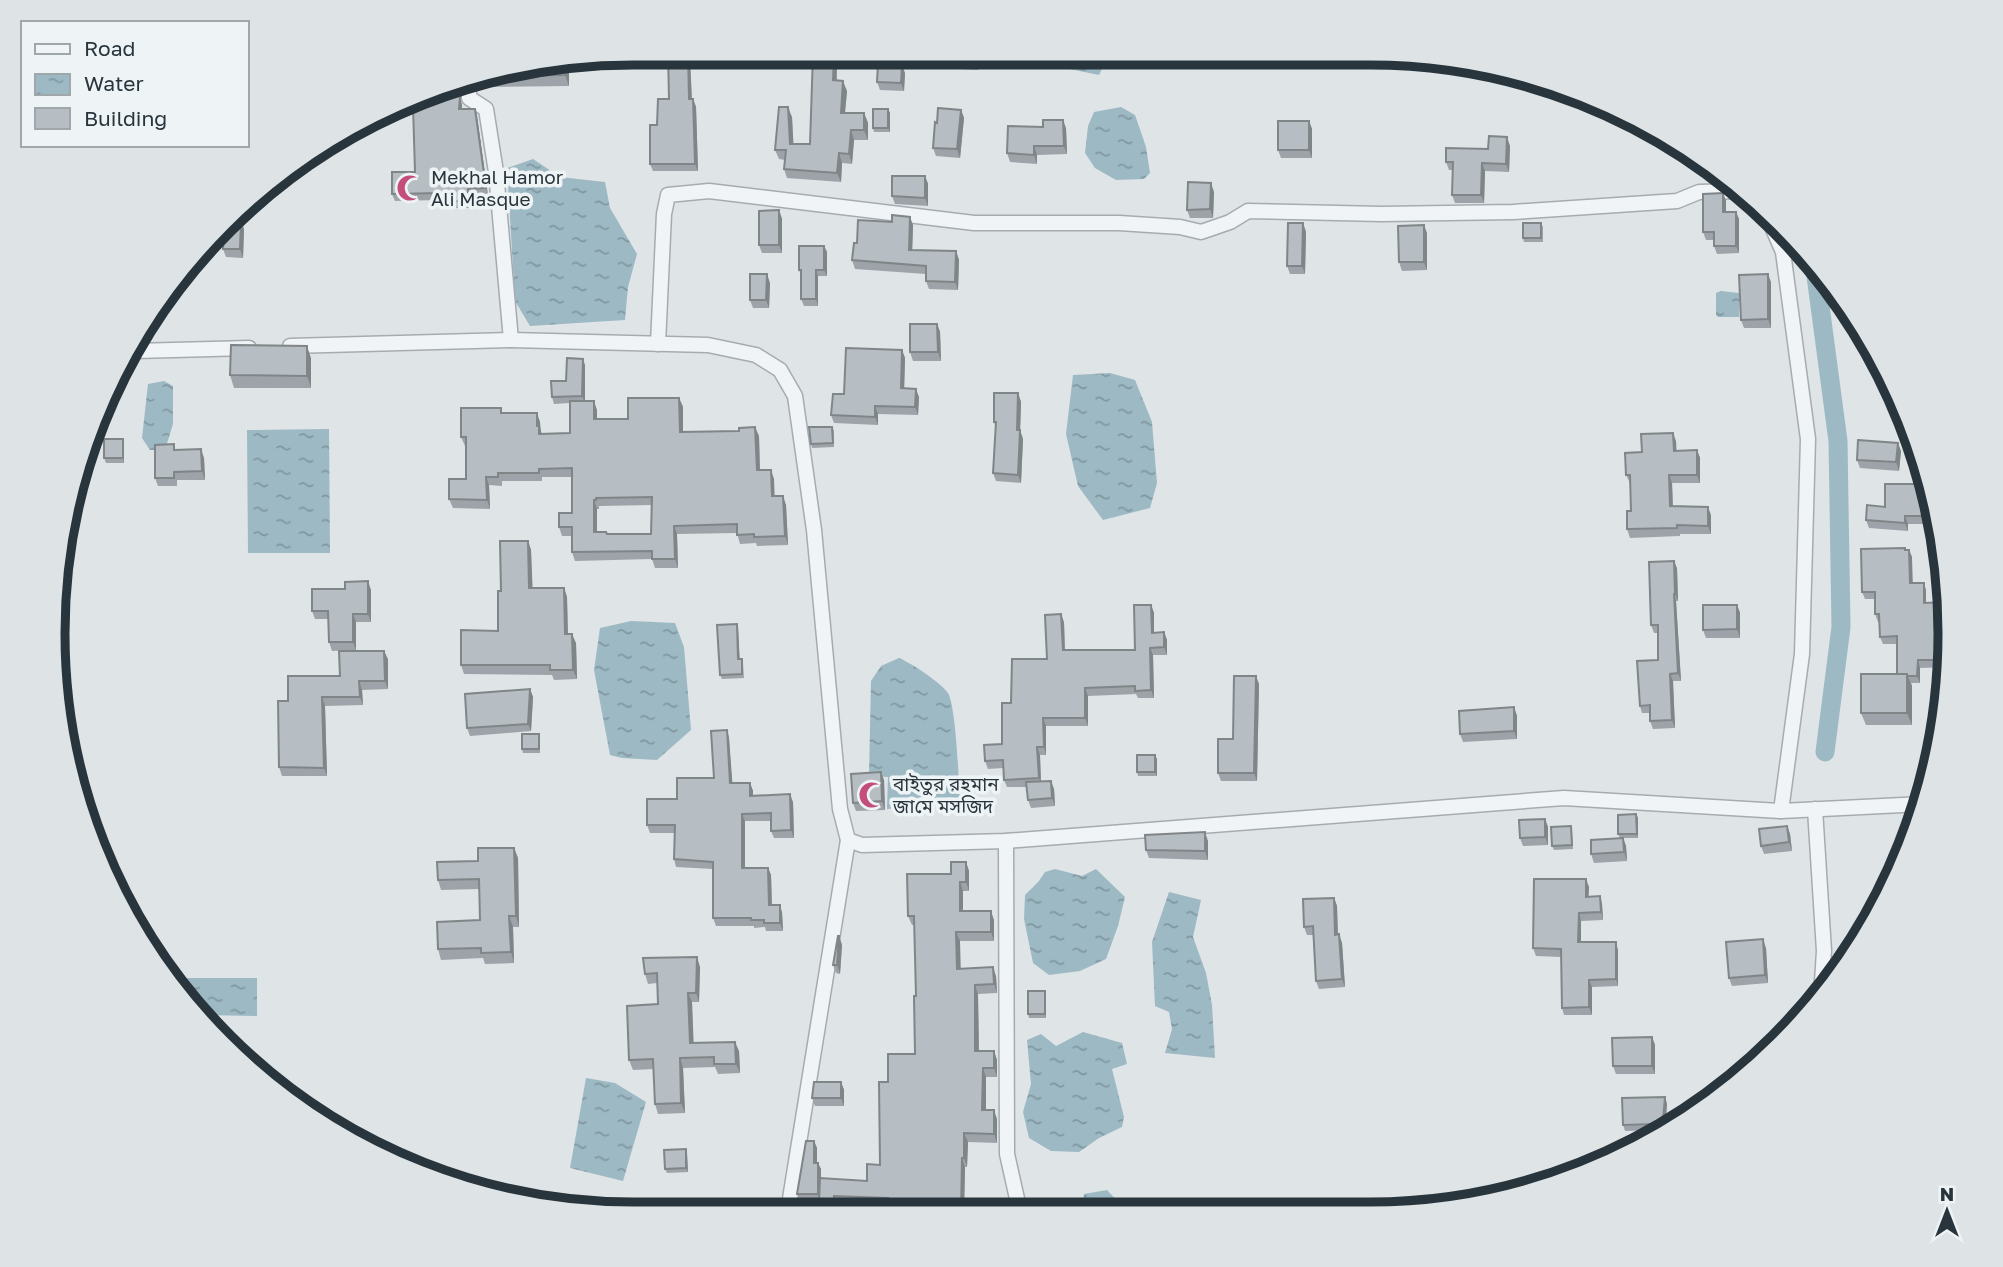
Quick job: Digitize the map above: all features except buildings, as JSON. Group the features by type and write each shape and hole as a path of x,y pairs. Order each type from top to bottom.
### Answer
{"street":[{"path":"469,89 469,98 486,109 496,172 512,340"},
{"path":"658,344 664,214 668,195 709,191 974,223 1119,223 1180,227 1200,232 1230,222 1248,211 1382,214 1513,212 1677,201 1699,192 1727,191"},
{"path":"1775,234 1783,253 1808,439 1802,654 1781,811"},
{"path":"140,351 512,340 708,345 756,355 780,370 795,396 814,530 840,809 848,841 789,1202"},
{"path":"848,841 862,845 1006,841 1564,799 1781,811 1912,805"},
{"path":"1815,809 1824,951 1822,978"},
{"path":"1006,841 1007,1154 1018,1202"}],"water":[{"path":"1050,65 1104,65 1099,75"},
{"path":"1121,107 1135,115 1146,147 1150,173 1144,179 1116,180 1095,168 1085,153 1088,126 1094,112"},
{"path":"533,159 560,177 605,182 610,208 637,254 628,287 625,320 530,326 515,301 507,168"},
{"path":"1716,293 1739,293 1739,317 1716,315"},
{"path":"1110,373 1135,380 1152,422 1157,483 1150,508 1103,520 1078,486 1066,434 1073,375"},
{"path":"164,381 173,386 173,424 165,450 150,450 142,438 148,384"},
{"path":"329,429 330,553 248,553 247,430"},
{"path":"631,621 675,623 684,647 691,730 657,760 610,755 594,670 600,628"},
{"path":"899,658 925,673 948,693 955,728 960,803 887,809 888,777 869,776 871,681 881,666"},
{"path":"1055,869 1082,876 1096,869 1125,897 1106,959 1080,971 1049,975 1033,963 1024,919 1025,895 1045,872"},
{"path":"1169,892 1201,900 1193,937 1206,973 1212,1005 1215,1058 1165,1053 1172,1029 1169,1012 1155,1006 1152,942"},
{"path":"181,978 257,978 257,1016 212,1015"},
{"path":"1083,1032 1122,1043 1127,1064 1112,1069 1124,1117 1122,1127 1079,1152 1051,1151 1029,1138 1023,1112 1031,1084 1027,1040 1041,1034 1056,1046"},
{"path":"586,1078 615,1083 646,1102 623,1181 570,1168"},
{"path":"1107,1190 1118,1202 1083,1202 1084,1194"}],"waterway":[{"path":"1817,282 1838,441 1841,627 1825,752"}],"place":[{"name":"Mekhal Hamor Ali Masque","path":"410,188"},
{"name":"বাইতুর রহমান জা‌মে মস‌জিদ","path":"872,795"}]}
